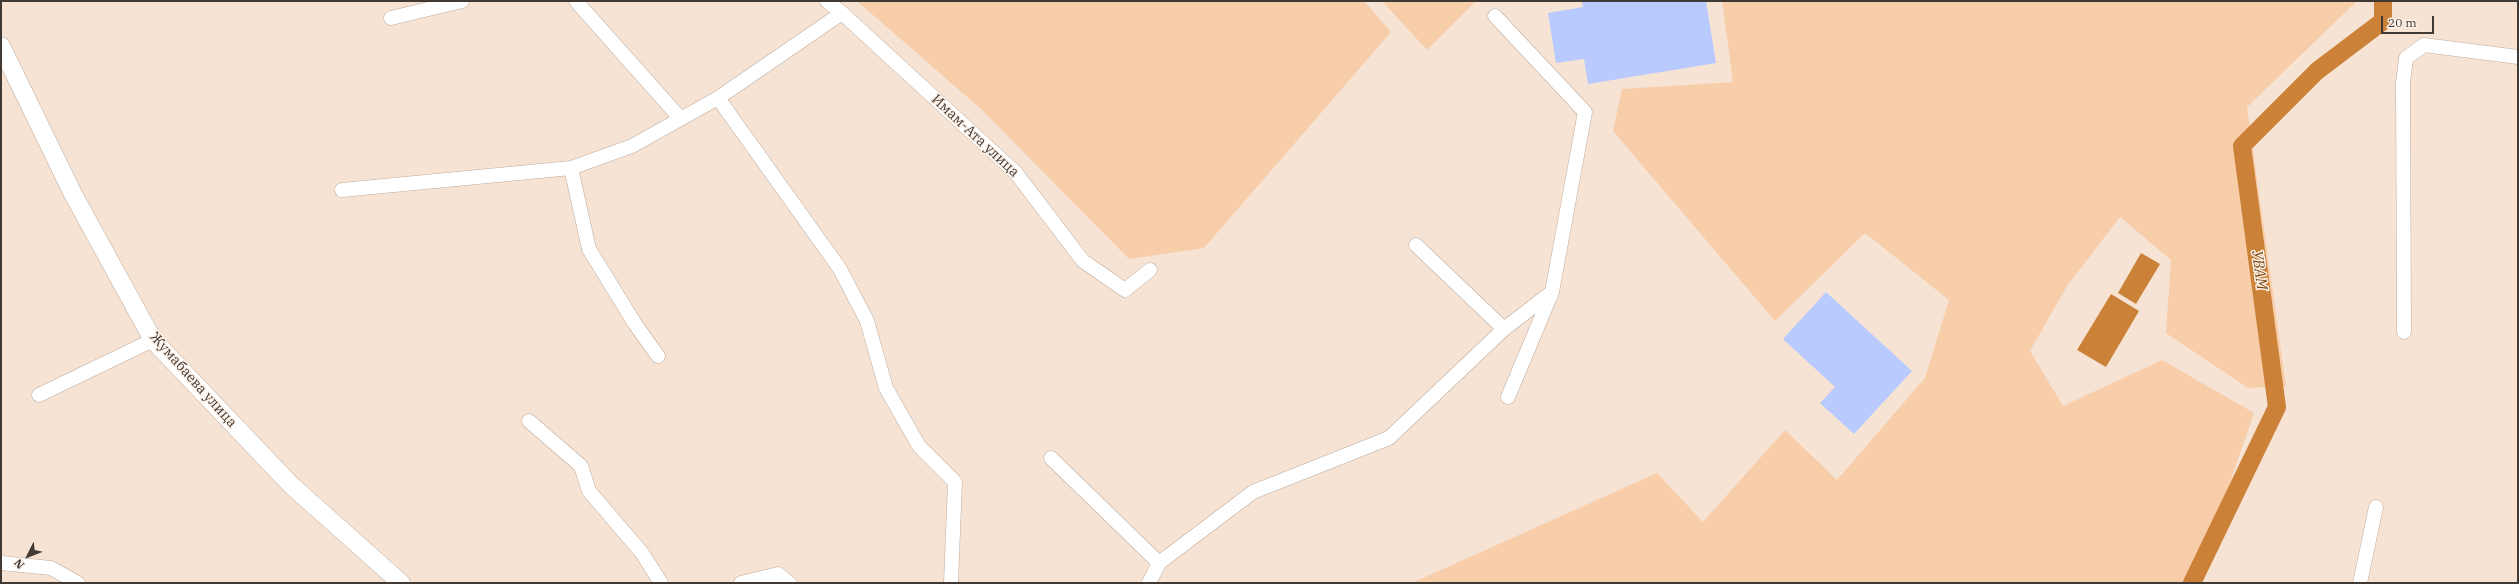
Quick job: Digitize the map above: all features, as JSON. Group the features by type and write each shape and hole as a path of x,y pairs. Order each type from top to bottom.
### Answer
{"street":[{"path":"391,18 462,1"},
{"path":"576,1 680,118"},
{"name":"Имам-Ата улица","path":"827,1 842,13 1016,173 1083,261 1124,290 1150,270"},
{"path":"342,190 571,168 632,146 718,98 842,13"},
{"path":"1495,16 1585,112 1552,292 1508,397"},
{"path":"2404,332 2403,82 2406,58 2424,45 2518,57"},
{"name":"Жумабаева улица","path":"1,46 73,194 153,340 291,485 401,583"},
{"path":"718,98 840,269 867,321 886,388 919,446 955,482 951,583"},
{"path":"571,168 589,249 635,324 658,356"},
{"path":"1416,245 1504,329"},
{"path":"1149,583 1159,563 1253,492 1389,438 1504,329 1552,292"},
{"path":"39,395 153,340"},
{"path":"529,421 581,466 589,491 642,553 661,583"},
{"path":"1052,458 1159,563"},
{"path":"2360,583 2376,507"},
{"path":"1,562 51,568 78,583"},
{"path":"741,583 778,574 789,583"}],"shaded area":[{"path":"857,1 1364,1 1391,32 1204,248 1129,259 981,109"},
{"path":"1382,1 1476,1 1427,50"},
{"path":"1722,1 2357,1 2247,107 2286,386 2248,388 2166,333 2171,260 2120,217 2067,286 2030,351 2063,406 2162,360 2254,413 2195,583 1412,583 1657,473 1703,522 1785,430 1837,480 1925,378 1949,300 1865,233 1775,321 1613,131 1622,89 1733,82"},
{"path":"2141,253 2160,264 2136,304 2118,293"},
{"path":"2111,294 2139,311 2106,367 2077,350"}],"building":[{"path":"1582,1 1706,1 1716,63 1588,84 1584,59 1556,63 1548,13 1583,7"},
{"path":"1826,292 1912,371 1854,434 1820,403 1835,387 1783,339"}],"waterway":[{"name":"УВАМ","path":"2192,583 2277,407 2242,146 2317,71 2383,21 2383,1"}]}
